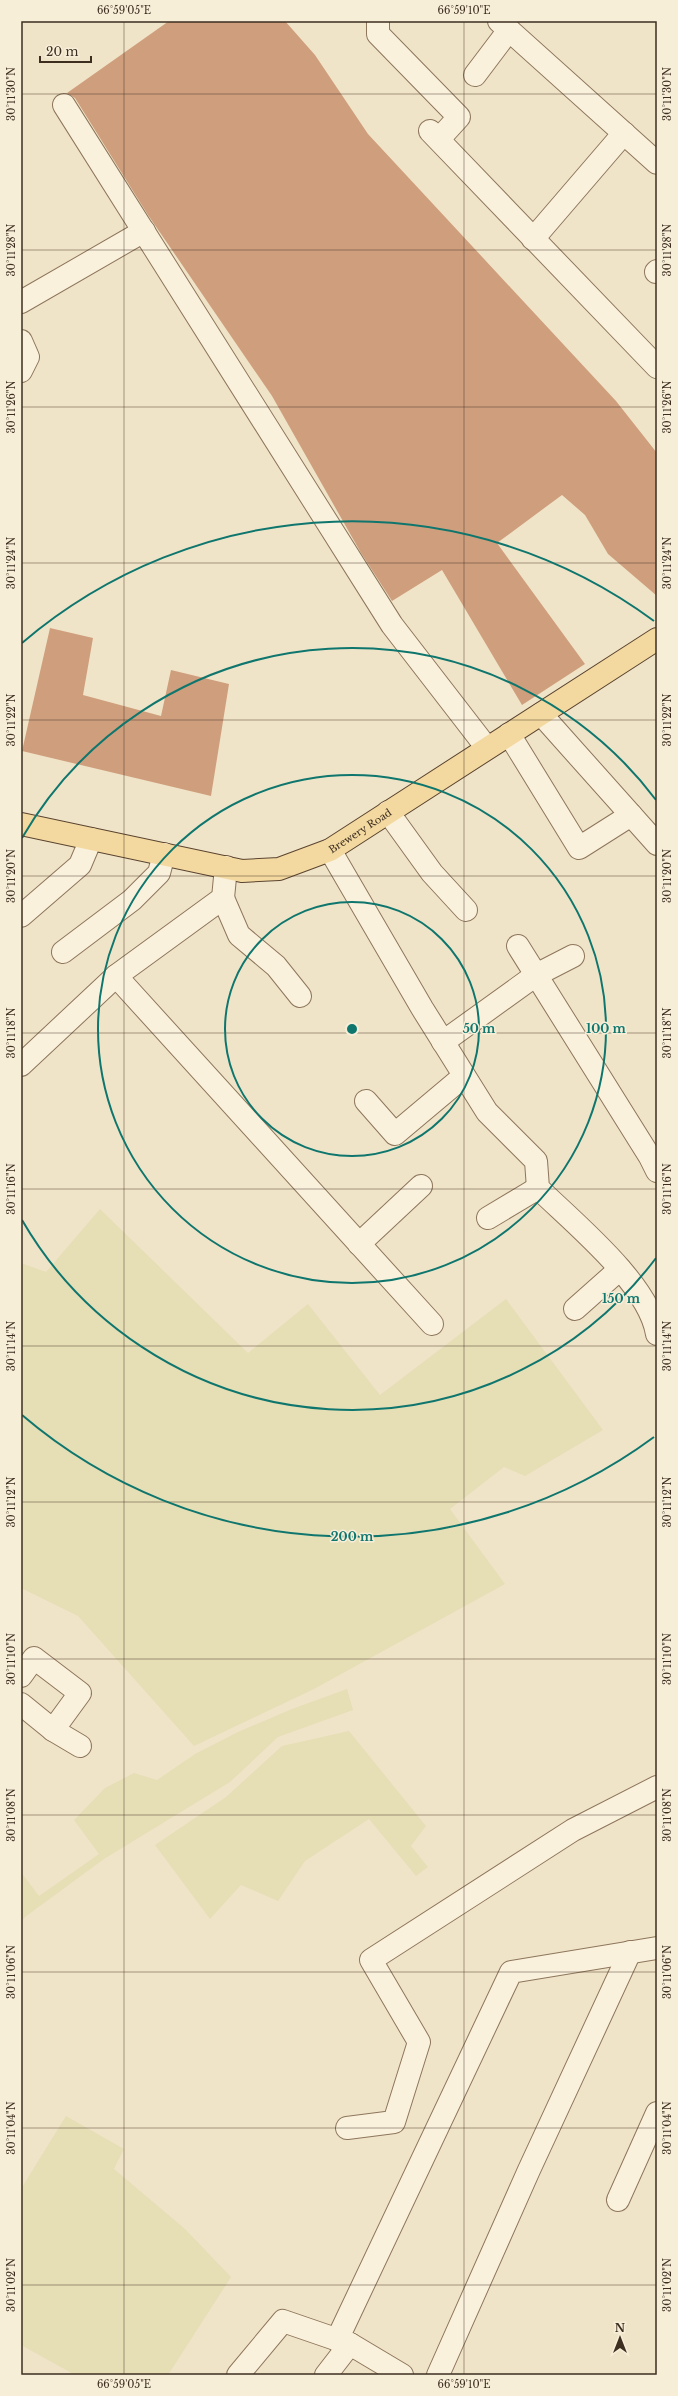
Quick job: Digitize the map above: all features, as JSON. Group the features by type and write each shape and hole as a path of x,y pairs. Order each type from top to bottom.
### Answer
{"main road":[{"name":"Brewery Road","path":"21,824 242,871 279,869 330,850 657,639"}],"street":[{"path":"378,21 378,34 459,117 434,135 657,367"},
{"path":"475,75 504,25 657,163"},
{"path":"64,105 392,625 487,748"},
{"path":"534,239 624,133"},
{"path":"21,302 144,231"},
{"path":"21,341 28,357 21,371"},
{"path":"541,714 657,844"},
{"path":"509,734 579,848 631,815"},
{"path":"388,812 432,873 466,910"},
{"path":"21,916 80,864 91,839"},
{"path":"330,850 443,1042 487,1112 536,1161 538,1188 631,1280 655,1322 657,1334"},
{"path":"63,952 132,900 159,873 164,854"},
{"path":"226,867 223,898 239,935 276,966 300,996"},
{"path":"21,1065 116,976 223,898"},
{"path":"518,946 650,1157 657,1171"},
{"path":"443,1042 536,976 573,956"},
{"path":"116,976 432,1324"},
{"path":"366,1101 395,1134 464,1076"},
{"path":"359,1244 421,1186"},
{"path":"488,1218 538,1188"},
{"path":"575,1309 620,1269"},
{"path":"21,1676 34,1658 80,1694 53,1730"},
{"path":"21,1704 53,1730 80,1746"},
{"path":"347,2128 394,2122 419,2042 371,1960 573,1830 657,1787"},
{"path":"326,2375 344,2342 511,1972 657,1948"},
{"path":"438,2375 529,2170 630,1952"},
{"path":"618,2200 657,2113"},
{"path":"238,2375 283,2321 344,2342 402,2375"}],"shaded area":[{"path":"100,1209 248,1353 308,1304 380,1395 506,1299 603,1430 525,1476 504,1467 450,1509 505,1584 314,1689 194,1746 78,1616 21,1588 21,1263 46,1272"},
{"path":"347,1689 353,1710 278,1737 230,1782 104,1859 25,1917 21,1923 21,1872 39,1896 99,1854 74,1820 105,1788 134,1773 157,1780 195,1754 238,1732 292,1709"},
{"path":"349,1731 426,1826 411,1846 428,1867 416,1876 369,1819 305,1861 278,1901 241,1885 210,1919 155,1845 226,1797 282,1746"},
{"path":"66,2116 124,2149 114,2169 185,2229 231,2277 168,2375 75,2375 21,2345 21,2189"}],"building":[{"path":"169,21 285,21 315,55 368,134 616,401 657,453 657,596 608,554 585,515 562,495 497,543 585,664 522,705 442,570 392,601 361,553 272,396 148,215 75,98 67,93"},
{"path":"50,628 93,638 83,695 161,716 171,670 229,684 211,796 22,751"}]}
